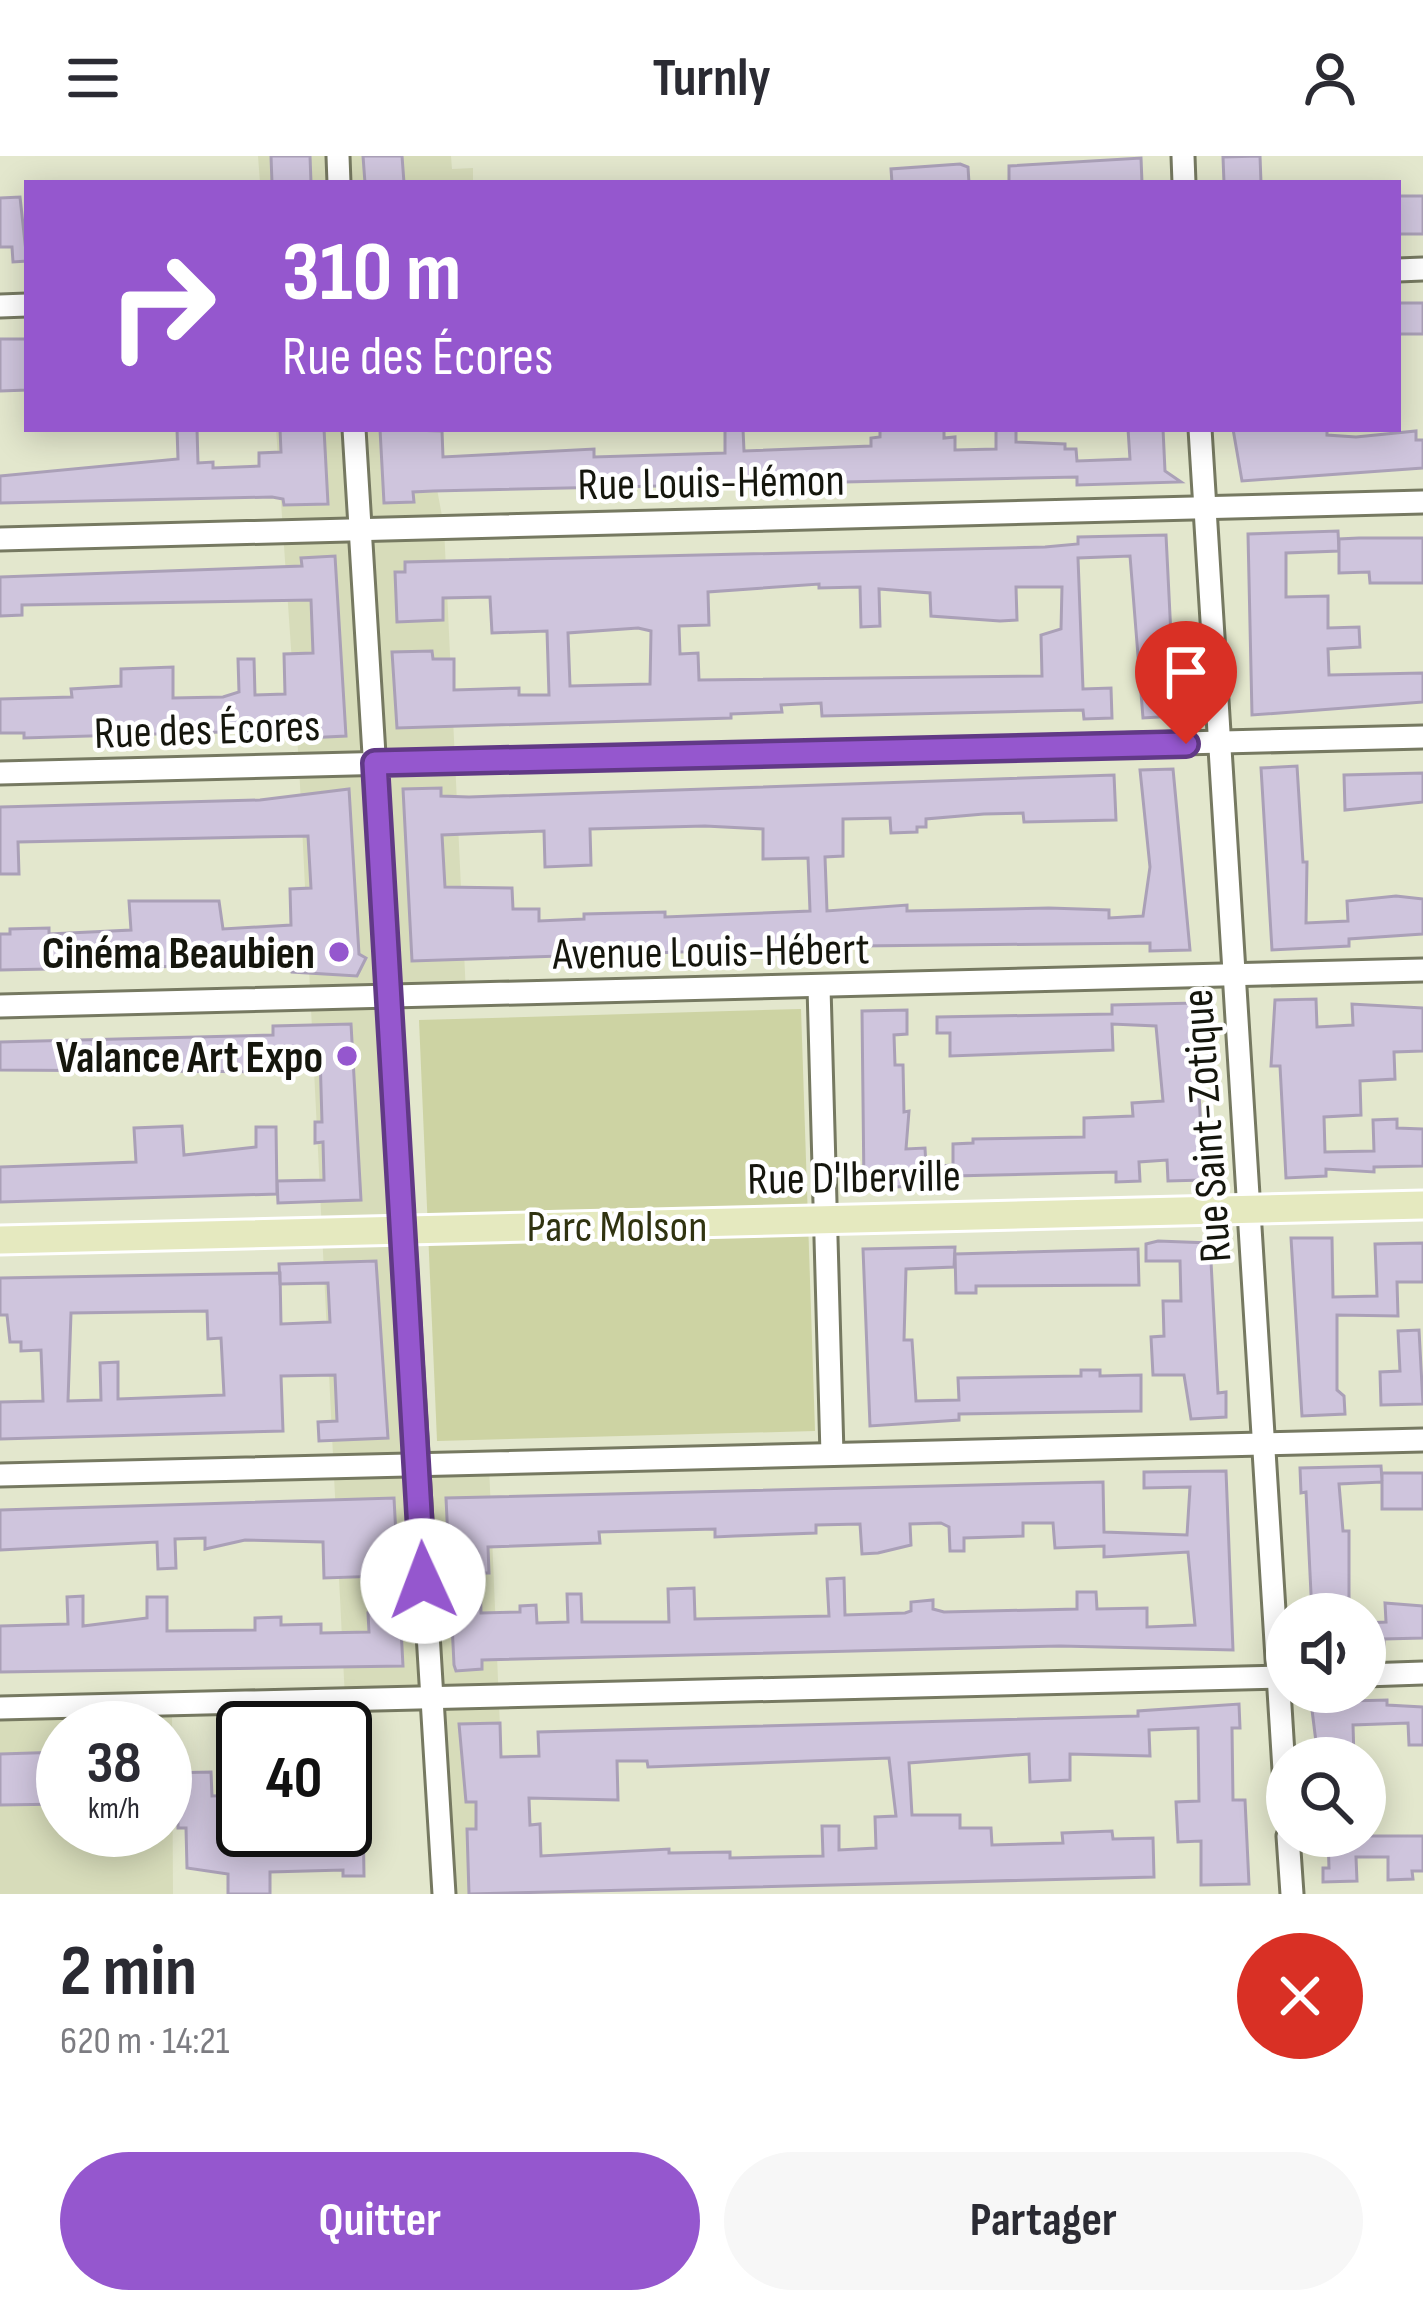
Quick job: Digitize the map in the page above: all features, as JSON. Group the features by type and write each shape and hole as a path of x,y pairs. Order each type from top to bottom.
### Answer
{"main road":[{"name":"Rue D'Iberville","path":"0,1240 1423,1205"}],"street":[{"path":"354,432 444,1894"},
{"name":"Rue Saint-Zotique","path":"1200,432 1276,1593"},
{"name":"Rue Louis-Hémon","path":"0,538 1423,502"},
{"name":"Rue des Écores","path":"0,772 1423,737"},
{"name":"Avenue Louis-Hébert","path":"0,1006 1423,970"},
{"path":"819,987 832,1454"},
{"path":"0,1475 1423,1440"},
{"path":"1386,1674 1423,1673"},
{"path":"0,1708 1266,1677"},
{"path":"1289,1857 1292,1894"}],"shaded area":[{"path":"258,156 451,156 452,169 473,168 473,180 260,180"},
{"path":"276,432 427,432 444,527 466,994 388,997 418,1463 489,1465 507,1894 444,1894 430,1698 345,1699 299,765"},
{"path":"36,1717 36,1857 173,1857 173,1894 0,1894 0,1718"}],"green space":[{"name":"Parc Molson","path":"801,1009 815,1431 437,1441 419,1020"}],"building":[{"path":"271,156 310,156 311,180 272,180"},
{"path":"363,156 402,156 404,180 365,180"},
{"path":"1260,156 1261,180 1224,180 1223,157"},
{"path":"1141,158 1142,180 1009,180 1009,166"},
{"path":"960,164 968,167 969,180 892,180 891,169"},
{"path":"1401,196 1423,196 1423,234 1401,234"},
{"path":"20,197 24,261 13,262 12,247 0,247 0,198"},
{"path":"1401,303 1423,303 1423,334 1401,334"},
{"path":"0,339 24,339 24,390 0,391"},
{"path":"1416,431 1416,440 1423,440 1423,468 1242,481 1234,432 1327,432 1356,437"},
{"path":"177,432 197,432 198,463 213,462 213,468 259,466 259,453 281,452 280,432 324,432 328,504 284,505 283,499 272,497 0,503 0,476 178,459"},
{"path":"380,432 442,432 443,457 594,449 594,457 725,453 725,432 743,432 744,451 871,446 871,438 880,437 880,432 944,432 944,438 955,437 955,450 996,449 996,432 1016,432 1016,442 1065,444 1065,449 1076,449 1077,461 1130,459 1128,432 1163,432 1165,471 1181,482 1077,485 1077,477 433,491 413,492 414,502 384,503"},
{"path":"1338,531 1339,551 1286,553 1286,597 1328,596 1328,628 1359,627 1360,647 1328,649 1329,675 1423,673 1423,702 1252,715 1248,534"},
{"path":"1166,535 1175,716 1143,718 1130,556 1078,558 1083,689 1111,688 1112,718 1084,719 1083,710 822,716 821,703 781,705 782,712 731,714 731,718 397,728 392,652 432,651 433,659 454,659 454,690 519,688 519,695 549,695 547,631 492,633 490,597 443,598 443,620 397,622 395,572 405,572 405,562 1045,547 1078,544 1078,537","holes":["819,584 819,588 860,587 861,627 880,626 879,589 930,593 931,616 1000,621 1017,620 1016,587 1062,587 1061,629 1041,635 1042,676 699,680 698,653 680,654 679,626 709,625 708,592","651,631 650,684 570,686 568,633"]},
{"path":"1423,538 1423,583 1370,583 1369,572 1339,573 1339,539"},
{"path":"335,556 346,736 306,738 287,730 24,738 24,733 0,733 0,699 72,697 71,689 121,686 121,669 173,667 173,698 223,697 239,692 238,659 254,659 255,695 285,694 284,654 313,653 311,600 22,605 22,615 0,616 0,577 302,566 301,558"},
{"path":"1297,766 1303,862 1307,862 1306,923 1348,921 1347,901 1396,896 1423,899 1423,934 1349,939 1349,946 1272,950 1261,768"},
{"path":"1173,769 1190,950 1150,951 1150,943 858,946 412,961 403,789 441,788 441,796 469,797 1114,775 1116,820 1024,822 1023,813 984,814 926,819 926,827 917,827 917,832 891,833 890,818 843,819 843,856 825,857 827,911 907,905 907,911 1049,908 1109,910 1109,918 1143,916 1150,867 1140,770","holes":["590,829 763,829 763,859 808,858 810,911 665,917 665,912 584,914 584,919 539,921 539,909 513,909 512,888 445,887 442,835 544,831 545,867 591,865"]},
{"path":"1423,773 1423,802 1345,810 1344,775"},
{"path":"349,789 359,954 366,958 357,976 292,972 291,964 0,970 0,934 10,934 10,929 49,928 49,934 131,930 129,901 219,901 223,929 291,925 290,889 311,888 308,836 18,842 19,874 0,874 0,807 260,800"},
{"path":"1316,999 1317,1027 1353,1025 1352,1004 1423,1008 1423,1051 1394,1052 1395,1079 1360,1081 1361,1115 1324,1117 1325,1152 1374,1151 1373,1120 1397,1119 1397,1128 1423,1129 1423,1166 1374,1167 1374,1172 1326,1169 1326,1176 1286,1178 1280,1066 1271,1066 1275,1000"},
{"path":"1195,1003 1203,1180 1168,1181 1167,1160 1139,1162 1140,1181 1116,1182 1116,1172 954,1176 954,1185 864,1188 862,1011 907,1010 907,1034 894,1035 895,1065 903,1065 904,1112 909,1111 906,1149 925,1148 926,1167 953,1165 953,1144 973,1143 973,1139 1084,1137 1084,1118 1133,1116 1132,1103 1163,1101 1156,1026 1112,1024 1113,1050 950,1056 950,1033 937,1033 937,1017 1112,1014 1112,1005"},
{"path":"351,1024 361,1200 278,1203 277,1181 324,1180 323,1142 315,1143 315,1122 322,1122 320,1054 274,1056 274,1072 0,1070 0,1042 273,1035 273,1026"},
{"path":"182,1126 184,1155 256,1147 256,1127 276,1127 277,1194 0,1202 0,1167 136,1162 134,1128"},
{"path":"1291,1238 1332,1238 1333,1297 1377,1296 1375,1244 1423,1243 1423,1282 1397,1282 1398,1316 1337,1315 1337,1390 1344,1396 1345,1414 1302,1416"},
{"path":"1210,1243 1218,1393 1226,1392 1226,1417 1191,1419 1184,1375 1153,1375 1151,1337 1164,1336 1163,1301 1181,1301 1180,1261 1146,1261 1146,1244"},
{"path":"955,1247 954,1267 906,1269 904,1340 912,1340 916,1401 959,1400 958,1378 1081,1376 1081,1370 1100,1370 1100,1376 1141,1375 1141,1411 959,1414 959,1420 870,1426 863,1249"},
{"path":"1138,1249 1139,1285 976,1286 976,1293 956,1293 955,1254"},
{"path":"376,1261 388,1438 319,1441 318,1422 337,1421 335,1375 281,1376 283,1431 0,1439 0,1402 43,1401 41,1350 21,1351 21,1342 10,1342 7,1315 0,1315 0,1278 279,1273 279,1264","holes":["328,1283 330,1322 281,1324 280,1284","207,1311 208,1339 221,1338 224,1395 118,1399 118,1362 100,1363 101,1400 68,1401 71,1313"]},
{"path":"1419,1330 1423,1404 1381,1405 1380,1372 1400,1371 1398,1331"},
{"path":"1381,1466 1382,1481 1382,1473 1423,1473 1423,1509 1382,1509 1382,1482 1339,1484 1343,1531 1349,1531 1349,1593 1311,1593 1306,1492 1301,1493 1300,1468"},
{"path":"1226,1471 1233,1650 1060,1646 482,1660 482,1669 456,1671 454,1665 446,1498 1103,1482 1104,1532 1187,1535 1190,1487 1144,1488 1144,1472","holes":["1023,1523 1053,1523 1055,1548 1104,1546 1104,1557 1188,1552 1195,1625 1147,1627 1147,1608 1097,1609 1096,1592 1077,1592 1077,1609 944,1612 933,1609 933,1600 911,1602 911,1611 905,1613 845,1615 844,1578 827,1579 829,1616 695,1619 694,1588 668,1589 669,1622 582,1622 581,1594 567,1594 568,1622 537,1623 536,1605 520,1606 520,1612 481,1613 480,1573 489,1573 488,1547 600,1543 599,1532 715,1529 715,1537 816,1533 816,1525 860,1524 862,1554 911,1545 910,1524 949,1527 950,1551 964,1551 964,1538 1023,1536"]},
{"path":"394,1498 403,1666 0,1672 0,1626 68,1624 67,1597 83,1596 83,1626 147,1618 147,1597 167,1597 167,1631 255,1630 255,1618 281,1617 281,1625 321,1624 321,1633 369,1632 368,1613 383,1612 381,1576 324,1578 323,1542 245,1540 205,1549 205,1538 175,1539 176,1568 158,1569 157,1542 0,1550 0,1510"},
{"path":"1386,1603 1423,1606 1423,1638 1386,1639"},
{"path":"1386,1700 1387,1705 1423,1707 1423,1745 1409,1745 1408,1723 1353,1725 1353,1737 1315,1737 1312,1713 1386,1713"},
{"path":"1239,1704 1240,1728 1232,1728 1233,1800 1245,1800 1249,1884 1201,1885 1201,1841 1178,1842 1176,1802 1199,1801 1198,1728 1149,1730 1150,1756 1070,1754 1070,1780 1030,1782 1029,1754 909,1763 912,1815 960,1815 960,1828 991,1828 992,1845 1063,1843 1062,1833 1112,1831 1113,1839 1153,1838 1154,1877 469,1894 467,1829 476,1829 476,1802 466,1802 459,1724 500,1723 501,1757 539,1756 538,1732 1138,1716 1138,1711","holes":["889,1758 896,1816 875,1817 876,1848 839,1850 839,1826 822,1826 823,1856 730,1858 730,1852 669,1853 669,1849 541,1856 540,1824 530,1825 529,1798 618,1800 617,1761 647,1761 648,1767"]},
{"path":"36,1753 36,1804 0,1805 0,1754"},
{"path":"192,1772 211,1772 216,1857 364,1857 364,1876 343,1876 343,1870 270,1872 270,1894 228,1894 228,1874 187,1868 187,1857 192,1857"},
{"path":"1386,1836 1423,1836 1423,1871 1412,1871 1413,1879 1388,1880"},
{"path":"1329,1857 1356,1857 1357,1881 1323,1882 1323,1868 1329,1868"}],"place":[{"name":"Cinéma Beaubien","path":"339,952"},
{"name":"Valance Art Expo","path":"347,1056"}],"route":[{"path":"423,1581 375,763 1186,744"}]}
